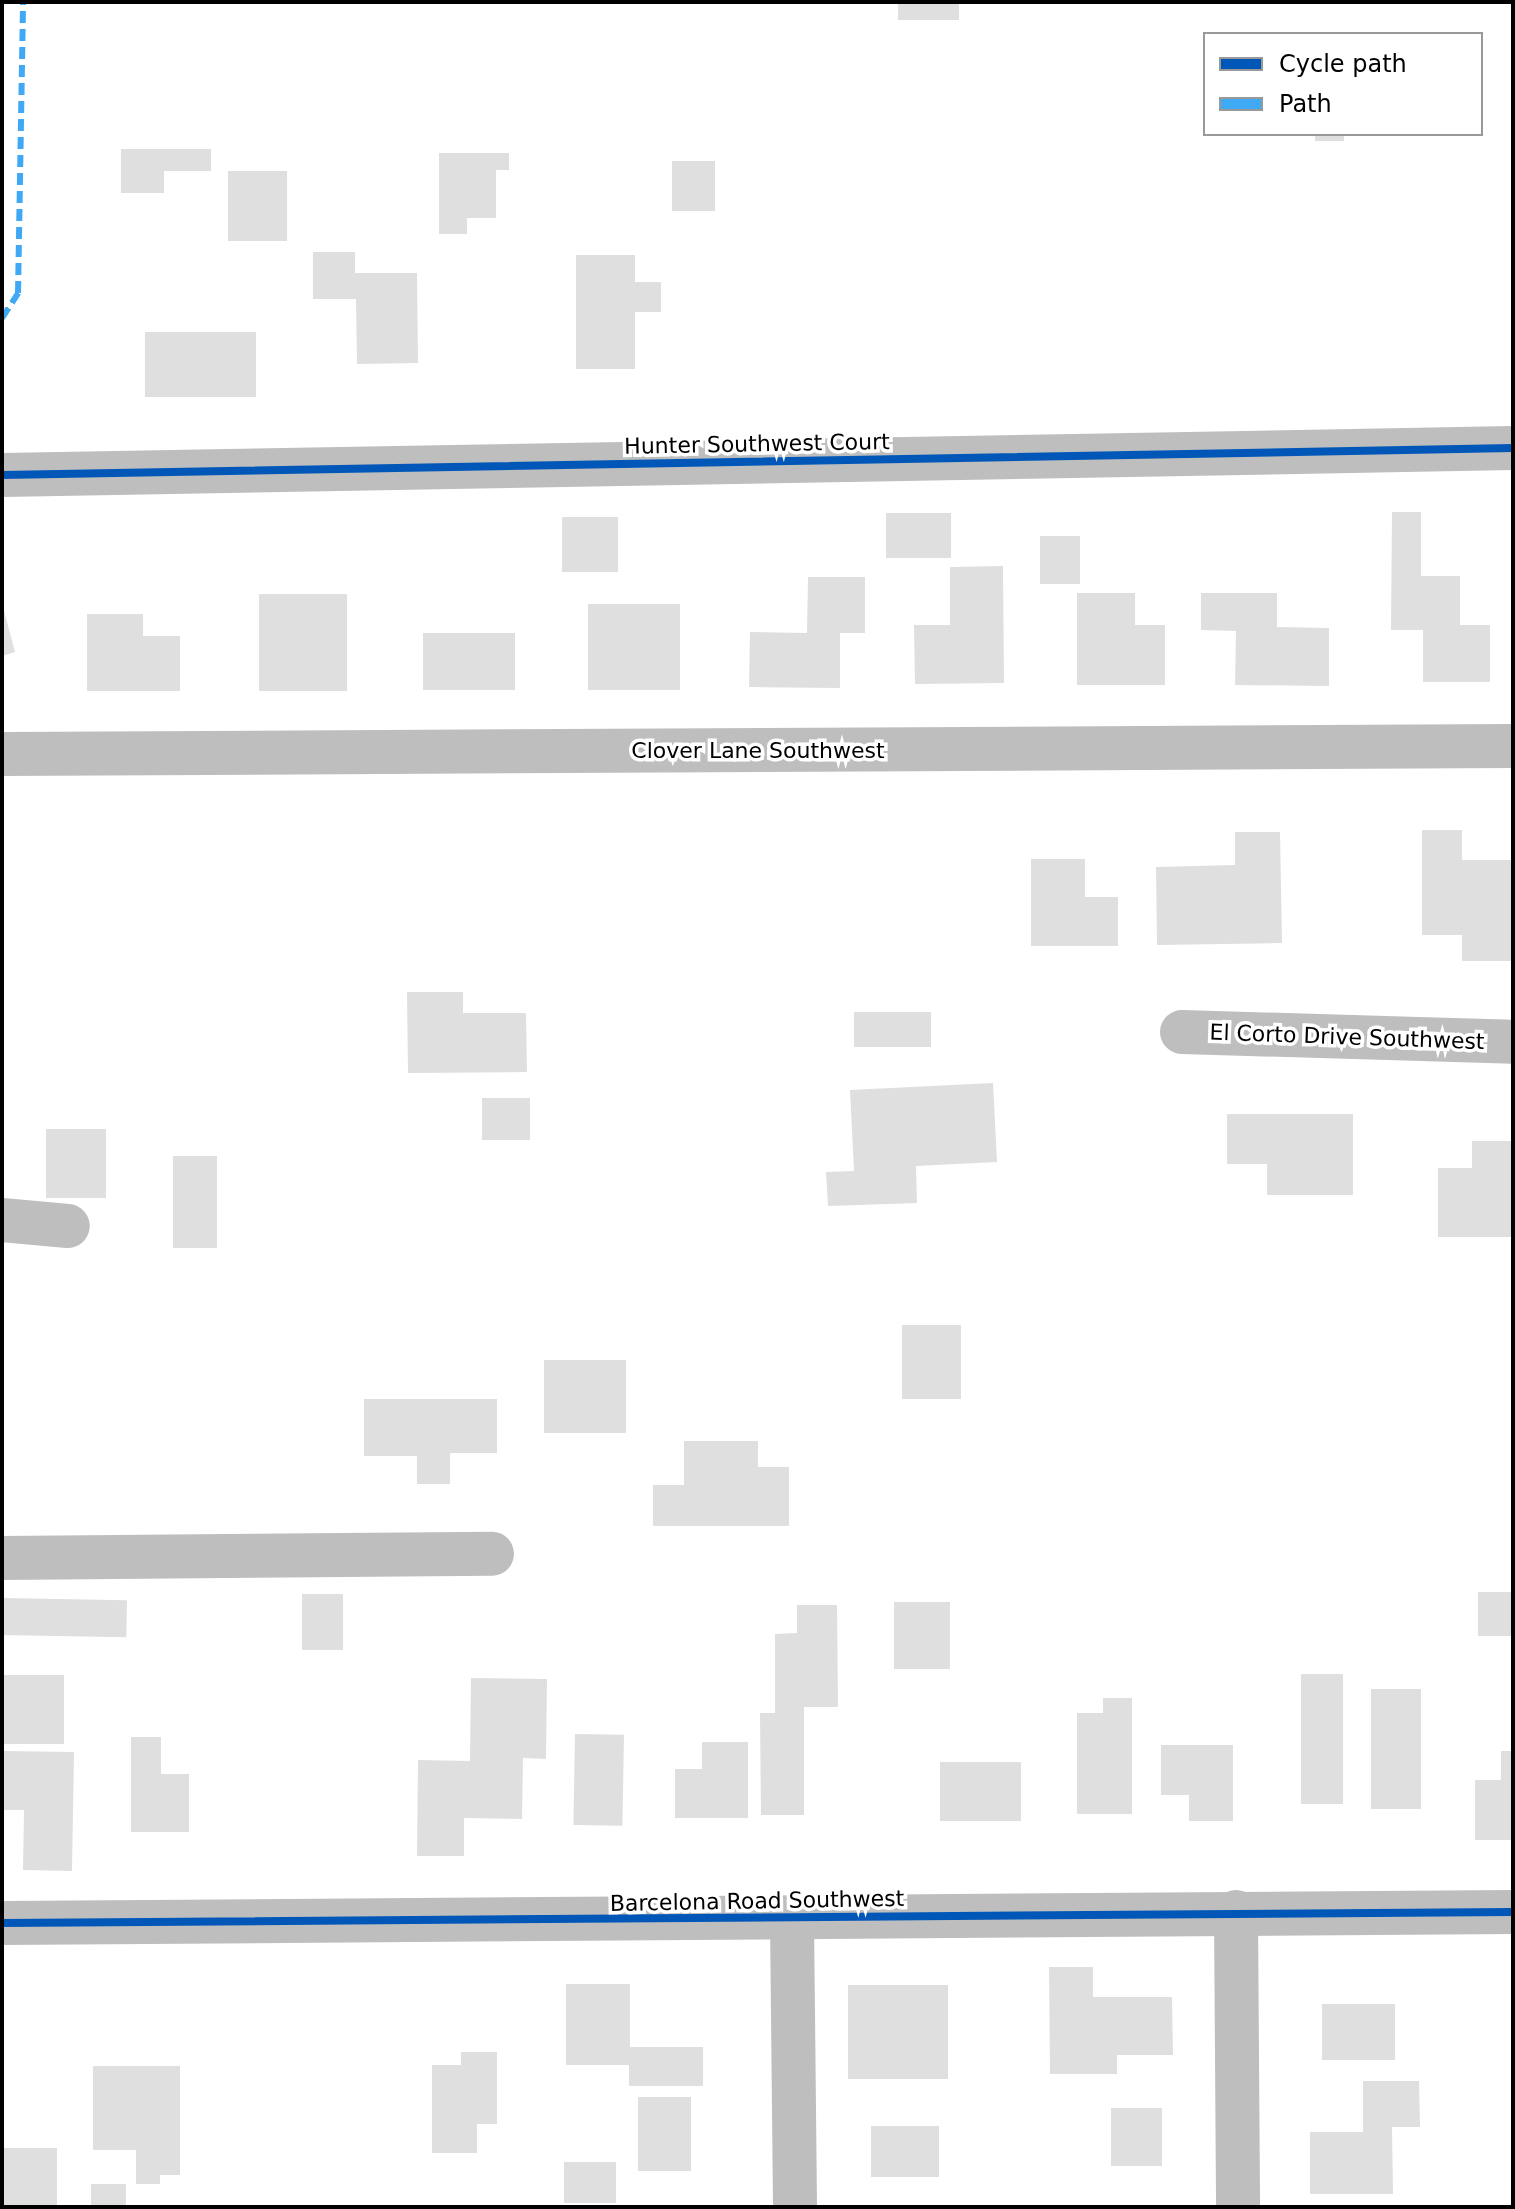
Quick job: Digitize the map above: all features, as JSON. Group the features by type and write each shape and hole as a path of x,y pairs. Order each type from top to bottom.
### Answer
{"street":[{"name":"Hunter Southwest Court","path":"2,475 1513,448"},
{"name":"Clover Lane Southwest","path":"2,754 1513,746"},
{"name":"El Corto Drive Southwest","path":"1182,1032 1513,1042"},
{"path":"2,1220 68,1226"},
{"path":"2,1558 492,1554"},
{"path":"1236,1912 1238,2207"},
{"name":"Barcelona Road Southwest","path":"2,1923 1513,1912"},
{"path":"792,1919 795,2207"}],"building":[{"path":"898,2 959,2 959,20 898,20"},
{"path":"1315,136 1344,136 1344,141 1315,141"},
{"path":"121,149 211,149 211,171 164,171 164,193 121,193"},
{"path":"439,153 509,153 509,170 496,170 496,218 467,218 467,234 439,234"},
{"path":"672,161 715,161 715,211 672,211"},
{"path":"228,171 287,171 287,241 228,241"},
{"path":"313,252 355,252 355,273 417,273 418,363 357,364 356,299 313,299"},
{"path":"576,255 635,255 635,282 661,282 661,312 635,312 635,369 576,369"},
{"path":"145,332 256,332 256,397 145,397"},
{"path":"1392,512 1421,512 1421,576 1460,576 1460,625 1490,625 1490,682 1423,682 1423,630 1391,630"},
{"path":"886,513 951,513 951,558 886,558"},
{"path":"562,517 618,517 618,572 562,572"},
{"path":"1040,536 1080,536 1080,584 1040,584"},
{"path":"1003,566 1004,683 915,684 914,625 950,625 950,567"},
{"path":"808,577 865,577 865,633 840,633 840,688 749,687 750,632 807,633"},
{"path":"1077,593 1135,593 1135,625 1165,625 1165,685 1077,685"},
{"path":"1201,593 1277,593 1277,627 1329,628 1329,686 1235,685 1236,631 1201,630"},
{"path":"259,594 347,594 347,691 259,691"},
{"path":"2,603 15,652 2,656"},
{"path":"588,604 680,604 680,690 588,690"},
{"path":"87,614 143,614 143,636 180,636 180,691 87,691"},
{"path":"423,633 515,633 515,690 423,690"},
{"path":"1422,830 1462,830 1462,860 1513,860 1513,961 1462,961 1462,935 1422,935"},
{"path":"1235,832 1280,832 1282,943 1157,945 1156,867 1235,865"},
{"path":"1031,859 1085,859 1085,897 1118,897 1118,946 1031,946"},
{"path":"407,992 463,992 463,1013 526,1013 527,1072 408,1073"},
{"path":"854,1012 931,1012 931,1047 854,1047"},
{"path":"993,1083 997,1162 916,1166 917,1203 828,1206 826,1172 854,1171 850,1090"},
{"path":"482,1098 530,1098 530,1140 482,1140"},
{"path":"1227,1114 1353,1114 1353,1195 1267,1195 1267,1164 1227,1164"},
{"path":"46,1129 106,1129 106,1198 46,1198"},
{"path":"1472,1141 1513,1141 1513,1237 1438,1237 1438,1168 1472,1168"},
{"path":"173,1156 217,1156 217,1248 173,1248"},
{"path":"902,1325 961,1325 961,1399 902,1399"},
{"path":"544,1360 626,1360 626,1433 544,1433"},
{"path":"364,1399 497,1399 497,1453 450,1453 450,1484 417,1484 417,1456 364,1456"},
{"path":"684,1441 758,1441 758,1467 789,1467 789,1526 653,1526 653,1485 684,1485"},
{"path":"1478,1592 1513,1592 1513,1636 1478,1636"},
{"path":"302,1594 343,1594 343,1650 302,1650"},
{"path":"2,1598 127,1600 126,1637 2,1635"},
{"path":"894,1602 950,1602 950,1669 894,1669"},
{"path":"797,1605 837,1605 838,1707 804,1707 804,1815 761,1815 760,1713 775,1713 775,1634 797,1633"},
{"path":"1301,1674 1343,1674 1343,1804 1301,1804"},
{"path":"2,1675 64,1675 64,1744 2,1744"},
{"path":"471,1678 547,1679 546,1759 523,1758 522,1819 464,1818 464,1856 417,1856 418,1760 470,1761"},
{"path":"1371,1689 1421,1689 1421,1809 1371,1809"},
{"path":"1103,1698 1132,1698 1132,1814 1077,1814 1077,1713 1103,1713"},
{"path":"575,1734 624,1735 622,1826 573,1825"},
{"path":"131,1737 161,1737 161,1774 189,1774 189,1832 131,1832"},
{"path":"702,1742 748,1742 748,1818 675,1818 675,1769 702,1769"},
{"path":"1161,1745 1233,1745 1233,1821 1189,1821 1189,1795 1161,1795"},
{"path":"2,1751 74,1752 72,1871 23,1870 24,1810 2,1810"},
{"path":"1501,1751 1513,1751 1513,1840 1475,1840 1475,1780 1501,1780"},
{"path":"940,1762 1021,1762 1021,1821 940,1821"},
{"path":"1049,1967 1093,1967 1093,1997 1172,1997 1173,2055 1117,2055 1117,2074 1050,2074"},
{"path":"566,1984 630,1984 630,2047 703,2047 703,2086 629,2086 629,2065 566,2065"},
{"path":"848,1985 948,1985 948,2079 848,2079"},
{"path":"1322,2004 1395,2004 1395,2060 1322,2060"},
{"path":"461,2052 497,2052 497,2124 477,2124 477,2153 432,2153 432,2065 461,2065"},
{"path":"93,2066 180,2066 180,2175 160,2175 160,2184 136,2184 136,2150 93,2150"},
{"path":"1363,2081 1419,2081 1420,2127 1392,2127 1393,2194 1310,2194 1310,2132 1363,2132"},
{"path":"638,2097 691,2097 691,2171 638,2171"},
{"path":"1111,2108 1162,2108 1162,2166 1111,2166"},
{"path":"871,2126 939,2126 939,2177 871,2177"},
{"path":"2,2148 57,2148 57,2207 2,2207"},
{"path":"564,2162 616,2162 616,2203 564,2203"},
{"path":"91,2184 126,2184 126,2207 91,2207"}],"marked path":[{"path":"2,318 18,293 23,2"}],"cycle path":[{"path":"2,475 1513,448"},
{"path":"2,1923 1513,1912"}]}
